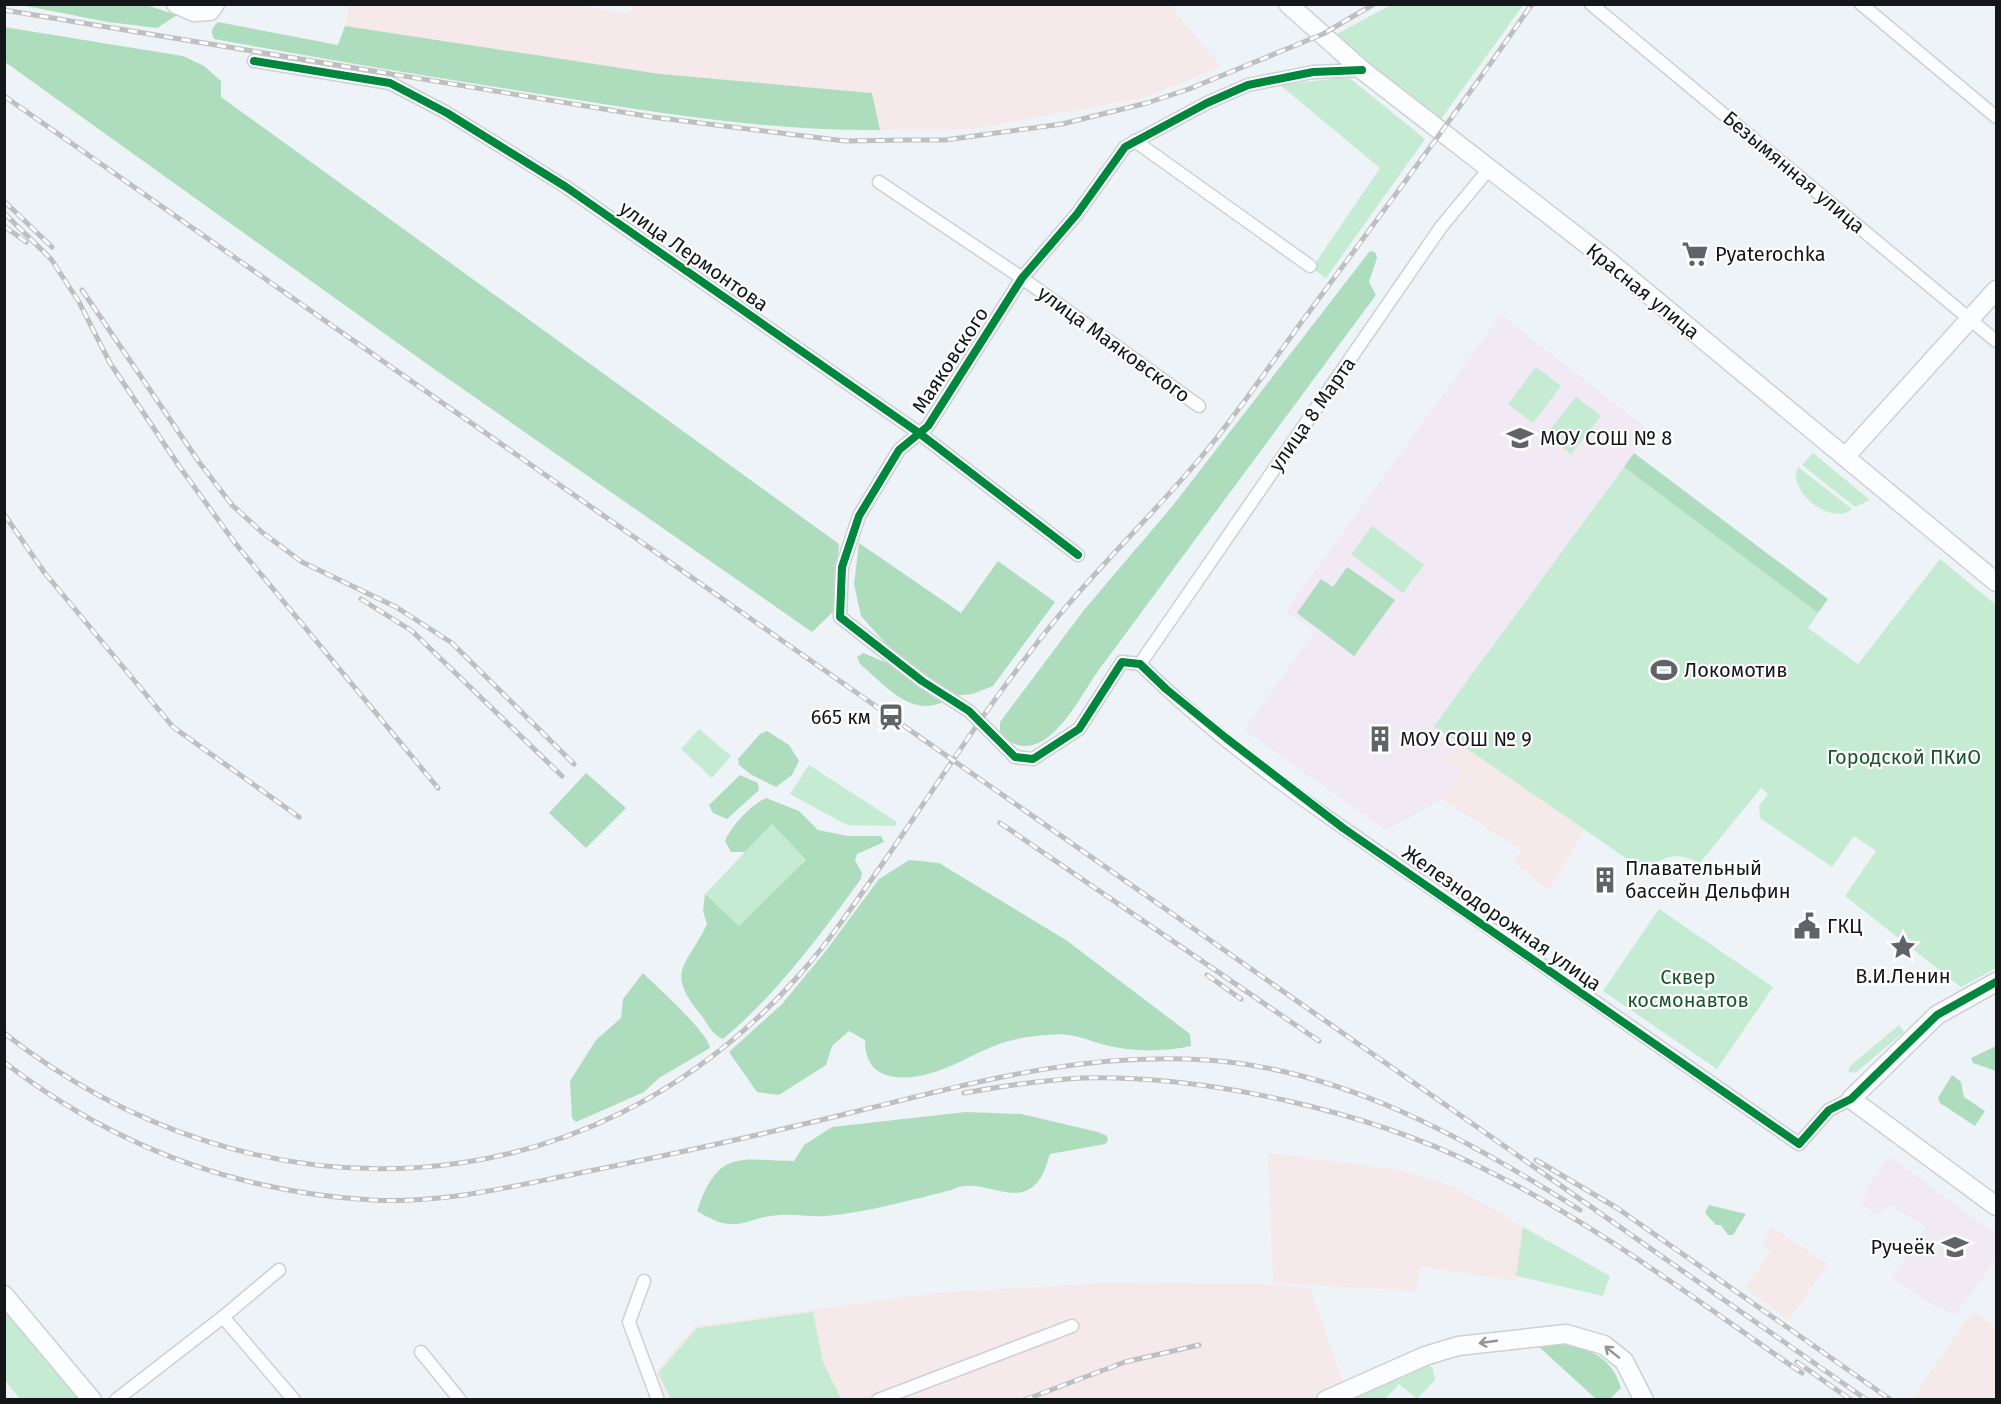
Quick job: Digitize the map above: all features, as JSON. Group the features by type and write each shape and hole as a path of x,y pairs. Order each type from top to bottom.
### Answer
{"street":[{"path":"176,4 194,12 210,11 215,4"},
{"name":"Красная улица","path":"1288,4 1362,70 1606,259 1996,582"},
{"name":"Безымянная улица","path":"1591,4 1996,341"},
{"path":"1861,4 1996,117"},
{"name":"улица Лермонтова","path":"254,61 390,83 447,113 566,187 919,433 1078,555"},
{"name":"Маяковского","path":"1140,664 1122,662 1079,729 1033,759 1015,757 969,711 922,681 840,617 842,567 859,516 899,450 928,426 1022,278 1077,214 1125,147 1207,103 1248,85 1314,72 1362,70"},
{"path":"1135,141 1310,266"},
{"name":"улица 8 Марта","path":"1140,664 1441,227 1489,169"},
{"name":"улица Маяковского","path":"879,182 1022,278 1199,406"},
{"path":"1845,457 1996,290"},
{"name":"Железнодорожная улица","path":"1140,664 1166,689 1220,733 1343,828 1799,1144 1829,1110 1851,1099"},
{"path":"1996,982 1937,1014 1851,1099 1996,1206"},
{"path":"116,1400 223,1317 279,1270"},
{"path":"644,1281 629,1322 658,1400"},
{"path":"4,1295 92,1400"},
{"path":"223,1317 294,1400"},
{"path":"878,1400 1072,1326"},
{"path":"1326,1400 1374,1377 1450,1349 1546,1334 1576,1336 1604,1345 1624,1361 1644,1400"},
{"path":"421,1352 460,1400"},
{"path":"1629,1400 1636,1382"}],"shaded area":[{"path":"349,4 570,4 629,14 634,4 1169,4 1221,67 1145,97 1055,114 972,129 880,130 872,93 660,74 345,26"},
{"path":"1501,315 1650,431 1434,726 1457,742 1445,761 1462,772 1442,799 1386,830 1244,730 1315,631 1286,611"},
{"path":"1457,742 1584,830 1549,891 1513,862 1521,850 1442,799 1461,772 1445,761"},
{"path":"1268,1153 1400,1170 1455,1187 1523,1227 1516,1281 1420,1266 1417,1291 1273,1283"},
{"name":"Ручеёк","path":"1890,1156 1996,1235 1996,1258 1955,1316 1939,1305 1936,1307 1892,1278 1926,1226 1888,1204 1879,1216 1860,1203 1869,1191 1866,1189"},
{"path":"1771,1227 1828,1264 1789,1320 1745,1288 1771,1252 1762,1243"},
{"path":"1105,1283 1261,1284 1310,1288 1344,1384 1309,1400 668,1400 655,1373 695,1326 937,1293"},
{"path":"1973,1311 1996,1328 1996,1399 1912,1399"}],"green space":[{"path":"21,5 146,5 177,15 157,28 108,22"},
{"path":"1391,5 1523,5 1439,122 1335,35"},
{"path":"218,22 338,45 345,26 660,74 872,93 880,130 800,128 719,120 430,76 214,39 212,30"},
{"path":"4,27 183,56 204,66 221,81 221,97 839,544 833,612 812,632 427,364 5,62"},
{"path":"1348,77 1425,139 1326,278 1312,268 1380,168 1280,85"},
{"path":"1370,251 1375,252 1377,258 1369,282 1376,295 1098,671 1069,715 1044,740 1030,746 1015,744 1000,734 1000,722 1084,610 1174,504"},
{"path":"1536,367 1561,386 1533,423 1508,404"},
{"path":"1576,397 1601,416 1571,454 1546,435"},
{"path":"1634,453 1828,599 1818,613 1624,467"},
{"path":"1813,453 1870,500 1855,507 1802,465"},
{"name":"Локомотив","path":"1624,467 1818,613 1808,628 1858,664 1940,559 1996,605 1996,968 1961,987 1845,896 1876,851 1854,836 1832,867 1760,818 1759,806 1768,794 1761,788 1699,864 1685,857 1671,857 1658,862 1646,872 1434,726"},
{"path":"1798,467 1852,509 1843,513 1833,513 1813,504 1799,486 1796,476"},
{"path":"1372,526 1424,565 1403,593 1351,554"},
{"path":"859,543 961,613 998,561 1055,602 993,686 972,694 955,696 889,647 861,616 854,584"},
{"path":"1347,567 1395,600 1354,656 1297,613 1321,579 1333,587"},
{"path":"863,653 897,667 943,702 931,706 919,705 897,696 860,664 857,657"},
{"path":"699,729 731,756 712,778 681,749"},
{"path":"767,731 789,745 799,761 792,775 776,787 750,774 739,765 738,759 760,734"},
{"path":"809,765 897,822 895,826 847,825 790,794"},
{"path":"586,773 626,808 586,848 549,813"},
{"path":"740,775 758,783 759,790 727,819 713,813 709,805"},
{"path":"766,798 799,811 818,830 848,836 881,836 884,842 857,854 855,860 862,873 861,879 780,983 743,1022 723,1039 713,1032 690,1000 681,978 687,960 707,924 703,911 705,894 739,926 806,860 772,824 745,852 731,852 725,841 732,829 748,811"},
{"path":"772,824 806,860 739,927 705,894"},
{"path":"909,860 939,863 1066,940 1190,1034 1191,1046 1137,1050 1115,1047 1070,1035 1055,1034 1002,1043 924,1075 895,1077 881,1073 872,1065 867,1054 865,1040 849,1031 832,1046 826,1065 779,1095 757,1092 729,1052 782,1004 825,952 879,879"},
{"name":"Сквер космонавтов","path":"1659,909 1773,987 1717,1069 1603,991"},
{"path":"643,973 701,1031 710,1048 659,1078 644,1092 576,1122 572,1118 570,1081 596,1040 621,1018 623,999"},
{"path":"1899,1025 1904,1032 1855,1073 1849,1072 1849,1067"},
{"path":"1996,1046 1996,1071 1973,1063 1971,1058"},
{"path":"1952,1075 1961,1082 1964,1097 1985,1111 1975,1126 1940,1103 1938,1098"},
{"path":"966,1112 1021,1114 1098,1132 1107,1136 1108,1141 1105,1144 1050,1154 1039,1180 1030,1189 1020,1192 1009,1193 963,1186 858,1212 826,1216 768,1216 740,1224 722,1223 697,1211 713,1176 733,1162 745,1160 794,1161 804,1145 832,1127"},
{"path":"1709,1205 1746,1214 1733,1235 1728,1235 1721,1225 1716,1225 1705,1213"},
{"path":"1523,1227 1610,1276 1603,1296 1516,1276"},
{"path":"4,1295 92,1399 20,1399 5,1380"},
{"path":"813,1312 823,1362 841,1399 671,1399 658,1373 697,1328"},
{"path":"1553,1343 1576,1347 1596,1354 1611,1367 1621,1388 1610,1399 1596,1399 1537,1345"},
{"path":"1426,1361 1433,1369 1435,1380 1417,1399 1399,1384 1385,1399 1341,1400"}],"railway":[{"path":"4,10 652,117 845,141 945,140 1062,124 1147,103 1189,89 1323,34 1374,4"},
{"path":"4,1033 101,1097 204,1140 310,1164 416,1168 521,1150 622,1112 716,1053 801,973 823,947 969,736 1037,643 1078,593 1185,476 1230,421 1450,121 1532,4"},
{"path":"4,96 1867,1400"},
{"path":"4,201 52,247"},
{"path":"4,213 51,259 79,302 110,363 179,466 235,543 438,788"},
{"path":"4,226 26,242"},
{"path":"82,290 199,462 232,505 263,533 302,562 396,607 452,643 574,764"},
{"path":"4,514 44,572 173,727 299,817"},
{"path":"361,599 412,631 562,776"},
{"path":"1000,823 1319,1041"},
{"path":"1207,975 1241,999"},
{"path":"4,1062 45,1092 88,1118 177,1160 272,1187 321,1195 397,1201 471,1194 521,1185 758,1135 1036,1070 1120,1060 1206,1060 1257,1066 1307,1077 1355,1093 1448,1134 1580,1210"},
{"path":"964,1093 1082,1078 1181,1083 1285,1100 1386,1129 1434,1146 1478,1166 1562,1211 1644,1263 1802,1373"},
{"path":"1536,1160 1617,1208 1891,1400"},
{"path":"1024,1400 1125,1362 1199,1345"},
{"path":"1797,1362 1851,1400"}],"cycle path":[{"path":"254,61 390,83 447,113 566,187 919,433 1078,555"},
{"path":"1362,70 1313,72 1248,85 1207,103 1125,147 1077,214 1022,278 928,426 899,450 859,516 842,567 840,617 922,681 969,711 1015,757 1033,759 1079,729 1122,662 1140,664 1166,689 1226,738 1343,828 1799,1144 1829,1110 1851,1099 1937,1015 1996,982"}],"place":[{"name":"Pyaterochka","path":"1695,254"},
{"name":"МОУ СОШ № 8","path":"1520,438"},
{"name":"Локомотив","path":"1664,670"},
{"name":"665 км","path":"891,717"},
{"name":"МОУ СОШ № 9","path":"1380,739"},
{"name":"Плавательный бассейн Дельфин","path":"1605,880"},
{"name":"ГКЦ","path":"1807,926"},
{"name":"В.И.Ленин","path":"1903,947"},
{"name":"Ручеёк","path":"1955,1247"}],"park label":[{"name":"Городской ПКиО","path":"1904,757"}]}
